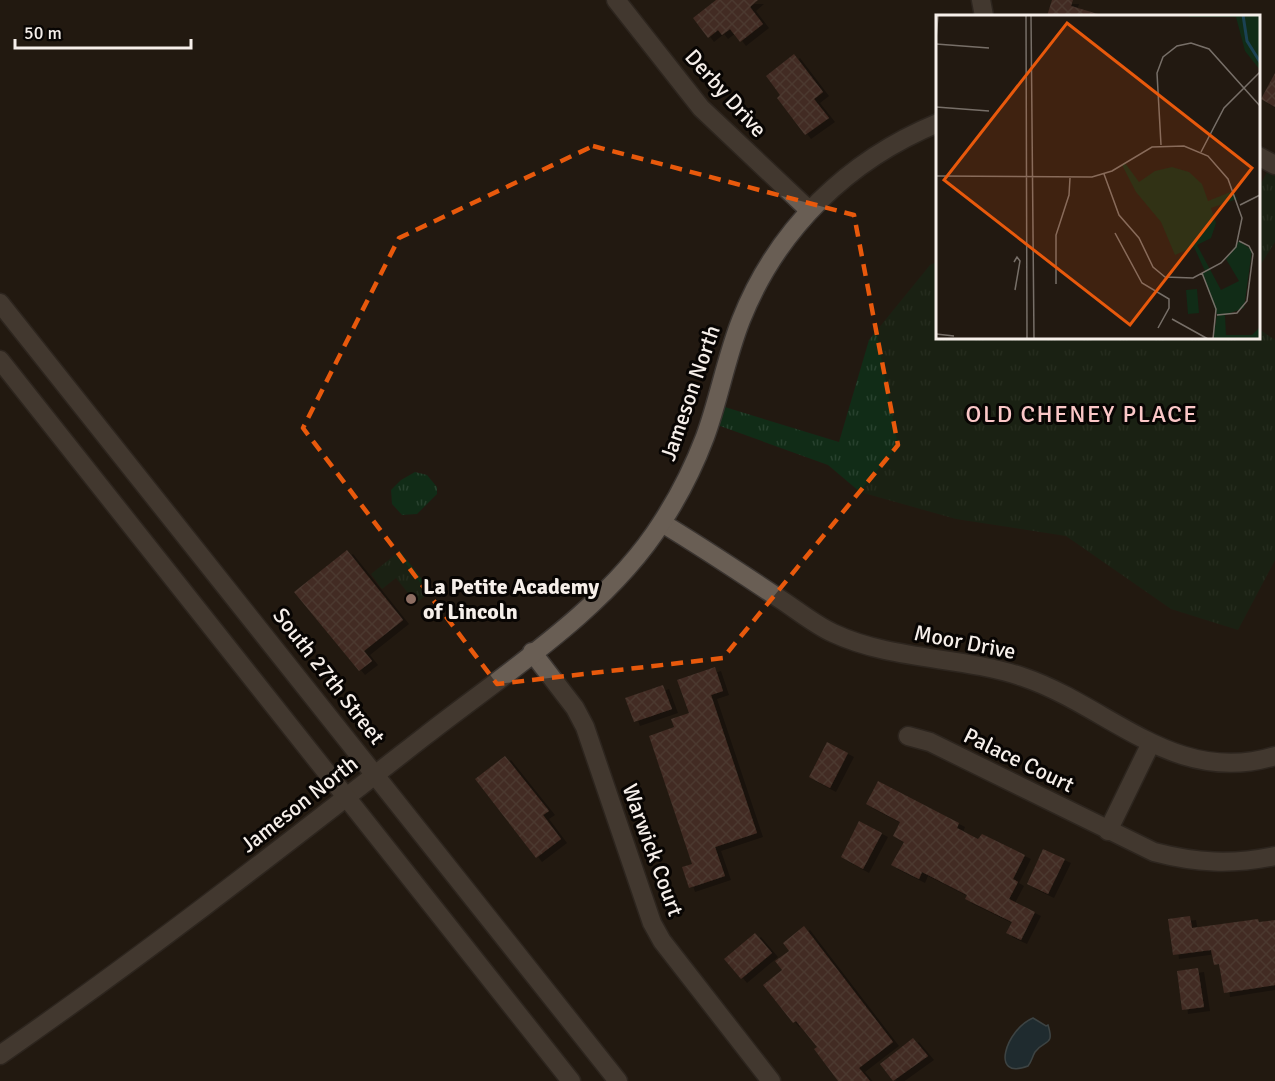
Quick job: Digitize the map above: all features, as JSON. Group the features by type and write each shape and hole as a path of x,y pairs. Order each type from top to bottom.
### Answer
{"street":[{"name":"Derby Drive","path":"616,0 700,108 809,210"},
{"path":"981,0 984,15"},
{"name":"Jameson North","path":"0,1055 180,927 592,604 615,581 662,523 685,481 705,437 740,321 759,280 778,249 809,210 867,159 908,135 936,124"},
{"path":"1260,157 1275,165"},
{"name":"South 27th Street","path":"0,303 618,1081"},
{"path":"0,360 571,1081"},
{"name":"Moor Drive","path":"662,523 831,633 864,646 1022,677 1051,690 1150,745 1180,756 1209,761 1238,762 1275,756"},
{"name":"Warwick Court","path":"532,652 575,708 585,727 651,923 662,941 771,1081"},
{"name":"Palace Court","path":"908,736 930,742 1154,852 1190,861 1220,864 1275,856"},
{"path":"1108,831 1150,745"}],"highlighted area":[{"path":"593,146 854,215 898,445 723,658 497,684 303,428 399,238"}],"green space":[{"path":"1272,163 1275,165 1275,242 1260,265 1260,185"},
{"path":"936,262 936,339 1260,339 1260,330 1275,340 1275,560 1238,630 1171,609 1066,536 956,519 860,492 828,465 709,422 715,404 839,442 869,340 930,265"},
{"path":"415,472 427,475 437,487 437,494 417,514 402,515 392,504 391,490 401,480"},
{"path":"400,551 431,591 416,603 396,578 382,589 371,574"}],"water":[{"path":"1033,1018 1048,1025 1049,1040 1038,1048 1028,1066 1016,1069 1009,1066 1005,1060 1009,1042 1023,1024"}],"building":[{"path":"716,0 758,0 750,7 763,24 740,42 730,29 722,35 718,30 708,38 693,18"},
{"path":"1052,0 1073,0 1071,6 1098,14 1098,15 1047,15"},
{"path":"794,54 823,92 814,99 829,118 805,135 777,98 780,95 766,76"},
{"path":"1275,73 1275,107 1261,99"},
{"name":"La Petite Academy of Lincoln","path":"347,550 403,620 364,651 372,661 359,671 294,592"},
{"path":"715,667 723,691 711,695 757,833 715,847 725,876 689,888 682,867 692,864 649,736 674,727 671,719 689,713 677,680"},
{"path":"663,685 672,709 634,722 625,698"},
{"path":"827,742 848,753 830,788 809,777"},
{"path":"505,756 549,811 543,815 561,839 536,858 475,779"},
{"path":"878,781 959,823 957,828 978,839 982,834 1025,855 1013,879 1018,882 1009,899 1035,912 1021,940 1006,933 1012,922 965,899 967,895 922,872 919,879 891,865 904,842 893,836 900,822 866,804"},
{"path":"859,821 882,833 863,869 841,857"},
{"path":"1043,849 1065,859 1048,894 1027,884"},
{"path":"1190,916 1192,928 1258,919 1259,922 1275,920 1275,985 1224,993 1219,964 1214,965 1211,950 1173,955 1168,919"},
{"path":"804,926 893,1042 859,1068 870,1081 838,1081 814,1049 817,1047 796,1021 793,1023 763,985 782,970 775,961 789,951 783,943"},
{"path":"755,933 772,953 741,979 724,959"},
{"path":"1198,968 1204,1007 1182,1010 1177,971"},
{"path":"913,1038 928,1056 893,1081 880,1064"}],"place":[{"name":"La Petite Academy of Lincoln","path":"411,599"}],"district":[{"name":"OLD CHENEY PLACE","path":"1082,414"}]}
